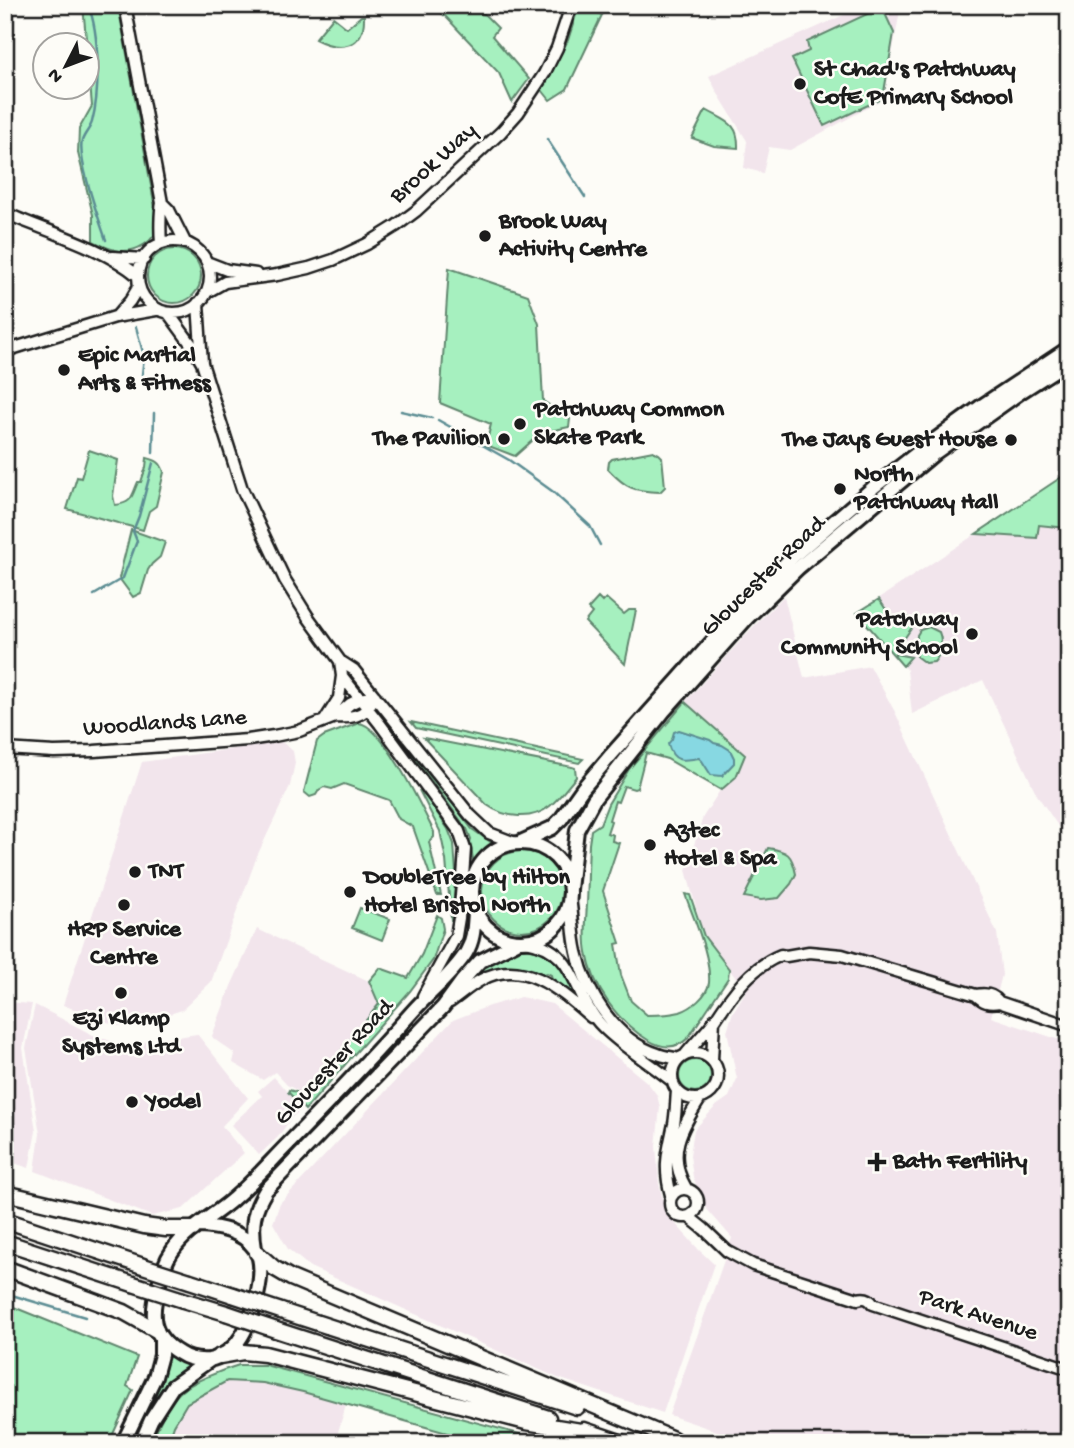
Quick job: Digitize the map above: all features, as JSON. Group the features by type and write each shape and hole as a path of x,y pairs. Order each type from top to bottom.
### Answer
{"highway":[{"path":"5,1193 144,1226 166,1229 196,1227"},
{"path":"5,1220 679,1441"},
{"path":"5,1242 623,1443"},
{"path":"256,1251 274,1268 291,1278 679,1441"},
{"path":"5,1268 124,1312 158,1334"},
{"path":"215,1358 243,1352 265,1354 526,1422 593,1433"}],"main road":[{"name":"Gloucester Road","path":"518,842 557,824 586,783 670,688 743,607 811,540 881,481 957,423 1069,348"},
{"name":"Gloucester Road","path":"570,893 577,830 594,799 664,711 747,618 798,568 936,452 1069,361"},
{"path":"518,842 536,845 556,857 568,876 570,893 568,909 557,925 542,936 523,941 498,935 488,929 474,908 472,893 475,877 485,858 499,848 518,842"},
{"name":"Gloucester Road","path":"196,1227 233,1199 448,976 465,954 473,935 474,908"},
{"name":"Gloucester Road","path":"256,1251 254,1216 266,1190 443,1007 480,961 523,941"},
{"path":"123,1443 155,1377 161,1355 153,1312 154,1299 166,1261 196,1227 213,1226 231,1231 256,1251 260,1264 258,1291 248,1322 239,1341 173,1386 151,1420 141,1443"},
{"path":"158,1334 184,1356 196,1360 215,1358"}],"street":[{"path":"125,5 162,203 161,243"},
{"name":"Brook Way","path":"209,290 225,282 309,268 343,256 375,239 416,211 518,113 544,74 557,48 570,9"},
{"path":"162,203 169,209 185,242"},
{"path":"5,214 109,257 126,267 138,281 141,294 147,302 156,310 169,314 186,310 198,303 209,290 212,277 209,263 198,250 185,242 173,240 161,243 144,258 139,268 138,281 131,301 116,317"},
{"path":"109,257 144,258"},
{"name":"Brook Way","path":"209,263 227,270 268,276"},
{"path":"198,303 202,363"},
{"path":"5,351 116,317 156,310"},
{"path":"169,314 202,363 250,508 285,580 312,622 340,661 354,670 479,825 491,834 518,842"},
{"path":"330,719 339,698 342,676 340,661"},
{"path":"342,676 447,812 459,831 464,849 456,936 420,1003"},
{"path":"368,709 375,696"},
{"name":"Woodlands Lane","path":"330,719 347,705 375,696"},
{"name":"Woodlands Lane","path":"5,749 77,752 248,740 295,732 330,719 349,718 368,709"},
{"path":"463,877 474,908"},
{"path":"570,893 575,944 582,971 589,988 616,1026 639,1045 657,1054 683,1057 695,1053 704,1055 716,1066 718,1080 715,1089 700,1099 692,1099 677,1091 672,1081 674,1065 683,1057 715,1020 744,979 765,965 767,960 781,955 809,952 842,955 976,995 986,1002 999,1002 1069,1027"},
{"path":"523,941 547,947 568,964 580,993 600,1024"},
{"path":"443,1007 489,976 518,972 544,981 562,992 617,1041 672,1081"},
{"path":"712,1060 715,1020"},
{"path":"671,1195 685,1188 691,1190 697,1198 693,1213 681,1217 673,1213 669,1203 671,1195 667,1172 668,1147 675,1121 677,1091"},
{"path":"685,1188 678,1175 676,1153 685,1124 700,1099"},
{"name":"Park Avenue","path":"693,1213 715,1241 753,1265 858,1299 860,1303 868,1306 873,1304 1069,1369"}],"shaded area":[{"name":"St Chad's Patchway CofE Primary School","path":"866,5 901,5 884,99 790,150 769,147 763,173 744,168 747,141 709,76"},
{"name":"Patchway Community School","path":"1069,472 1069,842 1037,795 983,680 912,714 907,670 857,613"},
{"path":"784,596 804,678 870,666 895,712 997,933 1002,975 991,1017 1069,1043 1069,1443 752,1443 669,1415 732,1238 706,1208 693,1177 690,1155 694,1130 716,1106 729,1097 737,1079 727,1031 733,1012 746,991 704,937 686,870 703,817 726,781 668,721"},
{"path":"282,742 293,751 295,763 290,786 257,856 211,982 182,1010 141,1023 118,1026 63,1005 142,762"},
{"path":"257,929 386,989 360,1038 346,1054 340,1052 309,1097 287,1085 275,1072 263,1080 233,1063 235,1054 212,1036"},
{"path":"521,997 552,1004 648,1083 657,1095 660,1107 656,1146 659,1183 666,1213 714,1264 663,1413 558,1378 310,1267 288,1249 273,1223 280,1203 453,1020"},
{"path":"5,1002 32,1004 23,1048 36,1131 29,1168 5,1160"},
{"path":"35,1005 93,1035 123,1045 197,1034 248,1098 222,1126 244,1153 183,1209 152,1216 35,1171 40,1134 26,1048"},
{"path":"274,1077 302,1109 259,1155 231,1125 262,1096 258,1091"},
{"path":"226,1381 263,1383 346,1404 335,1443 168,1443 174,1425 187,1403"}],"green space":[{"path":"83,5 118,5 158,224 149,241 132,250 116,250 93,241 93,215 78,153 79,129 92,102 102,102 102,32 85,32"},
{"path":"432,5 475,5 498,28 492,36 529,79 512,102 499,73"},
{"path":"587,7 602,15 567,89 550,100 542,90 568,40 576,15"},
{"path":"882,7 894,33 883,98 824,126 792,59 809,51 807,42"},
{"path":"364,16 363,27 356,41 342,46 315,39 333,17 347,28"},
{"path":"706,110 730,123 738,139 738,148 714,146 692,138"},
{"path":"179,249 189,253 197,261 201,276 197,291 189,299 169,303 159,299 151,291 147,271 151,261 159,253"},
{"path":"449,268 528,295 539,324 543,401 570,419 569,427 541,433 515,456 486,445 491,424 440,403"},
{"path":"89,450 118,460 113,496 115,505 125,503 131,498 138,482 141,482 147,458 161,466 164,472 156,506 149,511 143,530 67,509 77,477 81,478"},
{"path":"653,451 662,457 665,487 660,492 631,488 608,469 612,459"},
{"path":"1069,472 1069,547 1066,547 1067,528 1039,525 1037,538 976,534"},
{"path":"131,530 165,542 160,557 148,570 141,593 133,597 119,578"},
{"path":"598,598 602,602 606,598 624,614 629,610 636,610 625,664 585,622 592,613 588,609"},
{"path":"879,599 902,623 908,617 915,623 895,652 911,657 903,666 857,613"},
{"path":"929,627 939,632 941,648 934,662 925,663 917,657 917,635 920,630"},
{"path":"685,702 745,755 736,777 721,790 667,759 646,753 637,788 624,786 618,802 615,801 609,820 611,821 607,833 613,835 612,841 619,843 603,891 620,943 616,944 621,975 631,1001 647,1015 685,1010 698,1001 708,988 709,972 705,949 685,894 690,895 704,936 729,969 728,978 688,1038 669,1046 648,1040 627,1024 608,1003 595,979 586,941 589,844 591,830 600,824 608,804 629,769"},
{"path":"378,708 472,829 492,843 492,846 476,859 473,859 467,829 376,709"},
{"path":"411,722 583,759 579,763 416,728"},
{"path":"359,723 369,727 390,753 412,788 434,832 434,837 429,842 441,895 437,895 413,827 399,819 389,800 344,784 332,789 324,787 310,797 304,792 317,741"},
{"path":"424,738 572,767 575,768 576,777 543,811 527,816 502,813 487,805"},
{"path":"419,790 448,829 454,844 456,873 452,920 440,831"},
{"path":"768,848 788,855 796,874 779,898 761,900 744,897"},
{"path":"522,851 537,854 550,863 559,876 562,891 559,906 550,919 537,928 522,931 507,928 494,919 485,906 482,891 485,876 494,863 507,854"},
{"path":"360,908 390,919 382,940 352,928"},
{"path":"437,915 441,918 443,929 433,960 410,991 305,1110 289,1090 306,1095 379,1004 369,981 380,968 408,978 422,954"},
{"path":"515,949 541,952 554,960 569,980 573,988 571,992 547,973 514,968 497,970 468,982 483,965"},
{"path":"695,1060 706,1065 711,1076 706,1087 695,1092 684,1087 679,1076 684,1065"},
{"path":"11,1306 137,1357 127,1386 133,1390 109,1443 5,1443 5,1317"},
{"path":"167,1351 194,1363 169,1384 137,1443 128,1443 165,1369"},
{"path":"239,1365 265,1365 552,1443 482,1443 303,1392 263,1383 227,1381 187,1403 174,1425 168,1443 151,1443 159,1423 178,1394 198,1381"}],"water":[{"path":"679,730 722,745 730,750 734,763 722,776 711,775 699,758 676,758 668,744 674,732"}],"waterway":[{"path":"88,5 97,46 97,79 95,110 81,150 106,240"},
{"path":"547,139 585,197"},
{"path":"136,327 144,356 142,375"},
{"path":"401,411 432,418"},
{"path":"153,453 154,413"},
{"path":"438,420 509,460 552,491 590,526 600,545"},
{"path":"94,595 123,578 137,541 133,531 153,463"},
{"path":"5,1293 85,1317"}],"place":[{"name":"St Chad's Patchway CofE Primary School","path":"800,84"},
{"name":"Brook Way Activity Centre","path":"485,236"},
{"name":"Epic Martial Arts & Fitness","path":"64,370"},
{"name":"Patchway Common Skate Park","path":"520,424"},
{"name":"The Pavilion","path":"504,439"},
{"name":"The Jays Guest House","path":"1011,440"},
{"name":"North Patchway Hall","path":"840,489"},
{"name":"Patchway Community School","path":"972,634"},
{"name":"Aztec Hotel & Spa","path":"650,845"},
{"name":"TNT","path":"135,872"},
{"name":"DoubleTree by Hilton Hotel Bristol North","path":"350,892"},
{"name":"HRP Service Centre","path":"124,905"},
{"name":"Ezi Klamp Systems Ltd","path":"121,993"},
{"name":"Yodel","path":"132,1102"},
{"name":"Bath Fertility","path":"877,1162"}]}
